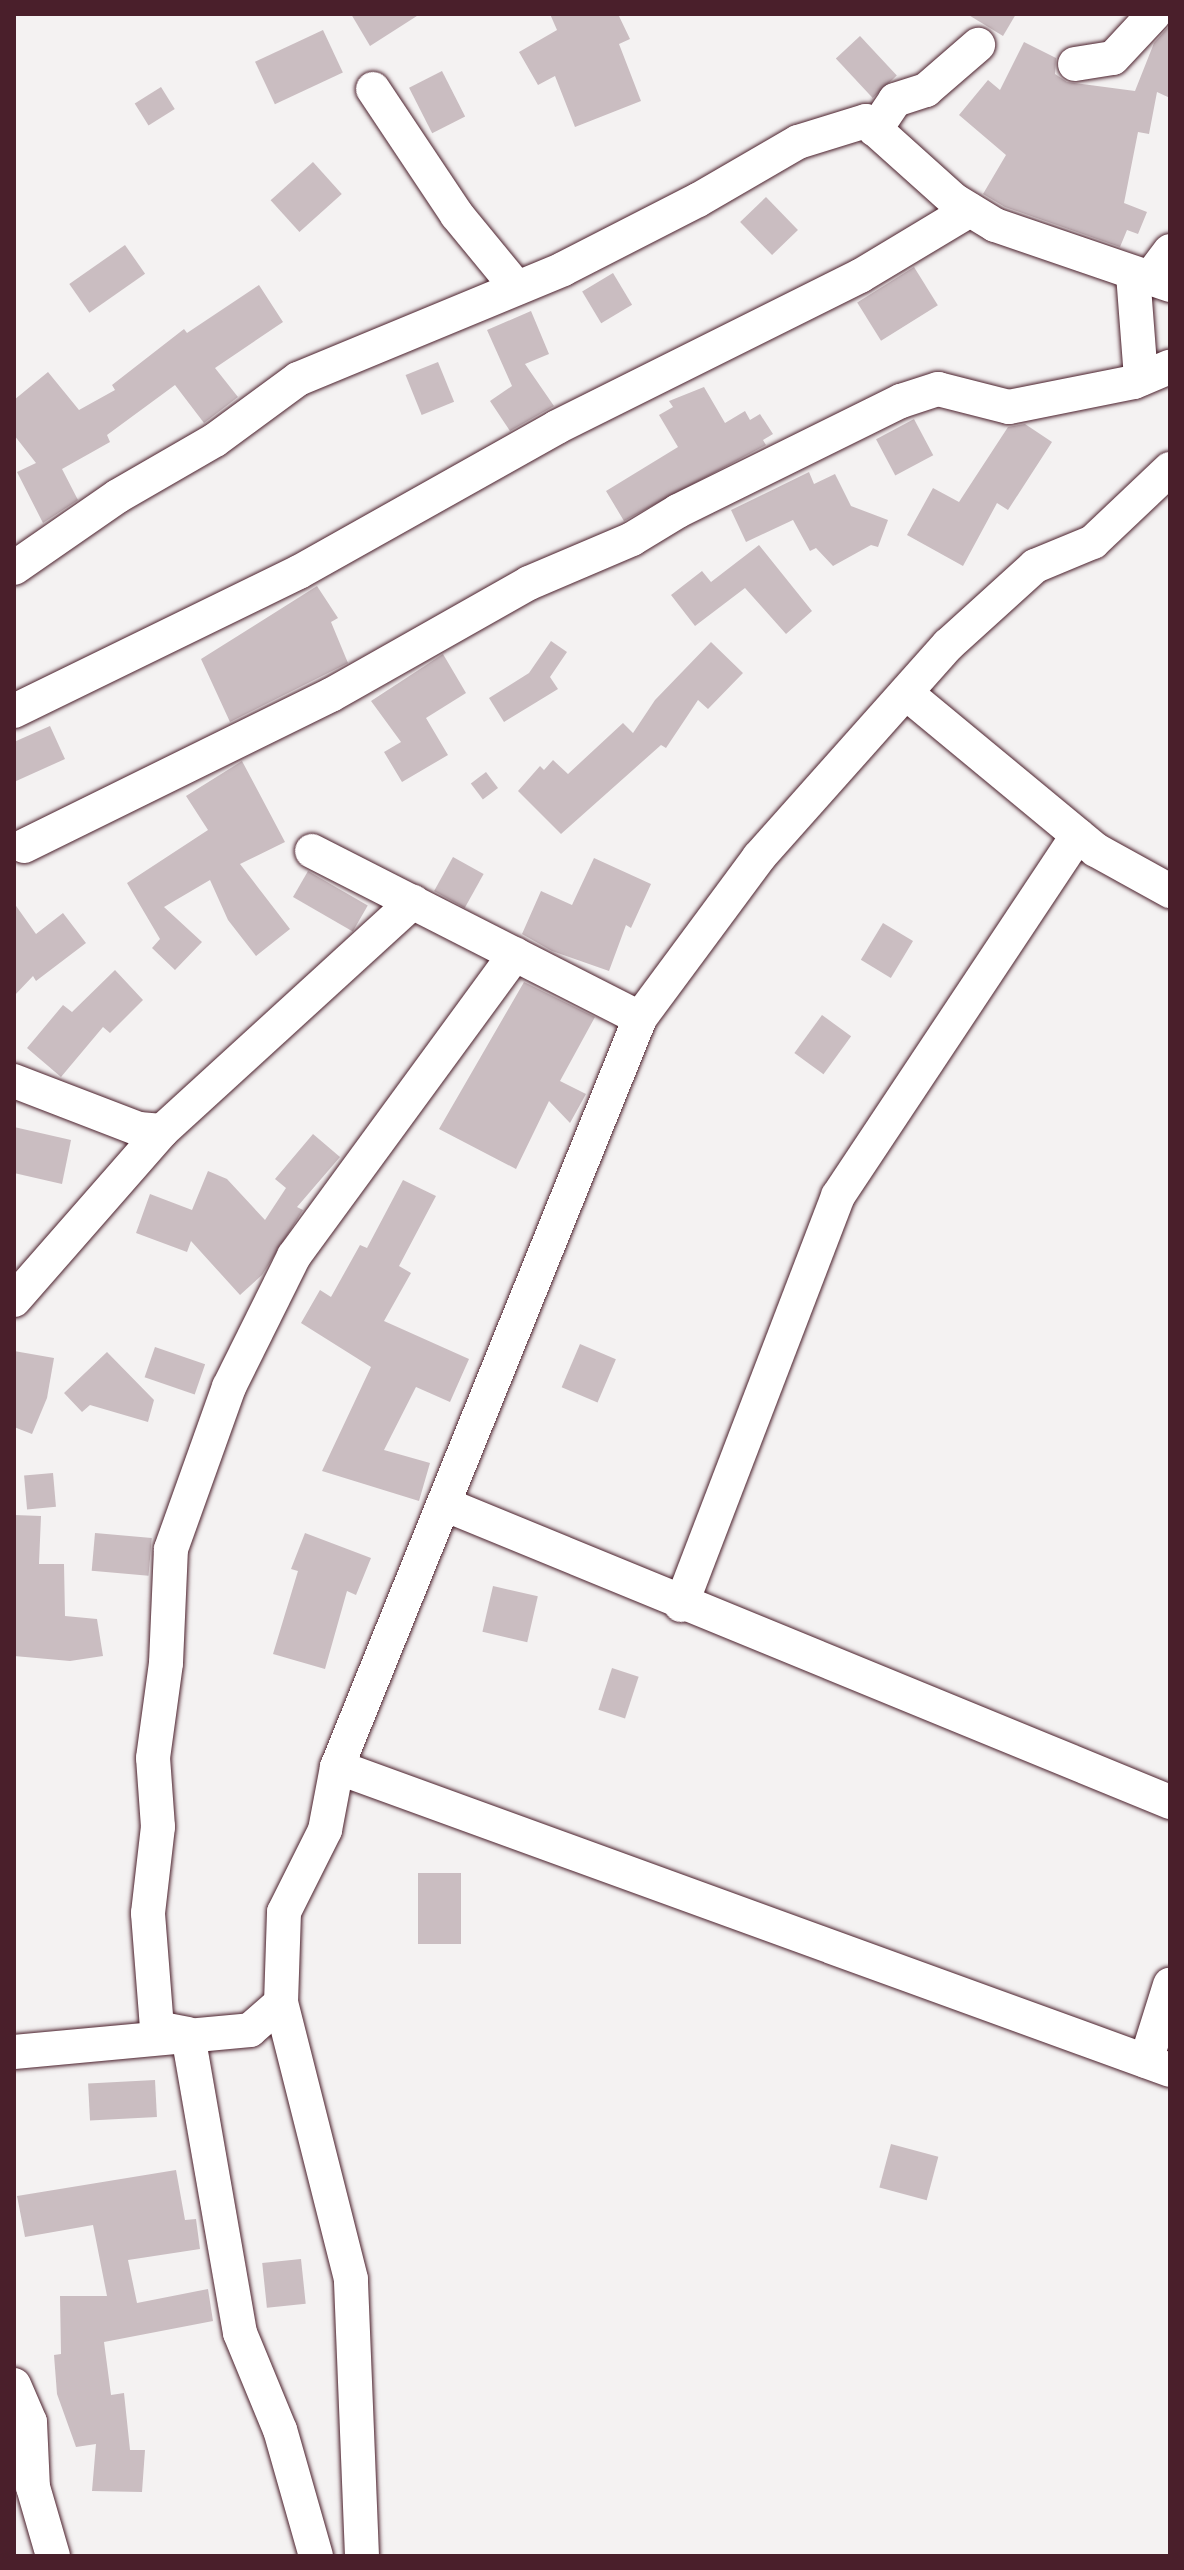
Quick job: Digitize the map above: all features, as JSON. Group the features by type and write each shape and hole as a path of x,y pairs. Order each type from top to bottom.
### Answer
{"street":[{"path":"1075,64 1113,58 1154,14"},
{"path":"875,130 895,100 926,90 978,45"},
{"path":"373,89 457,215 517,288"},
{"path":"14,568 118,496 215,440 298,379 517,288 698,200 798,142 866,121 970,210 995,225 1150,279"},
{"path":"14,711 299,572 557,427 846,284 970,210"},
{"path":"24,846 343,689 529,583 632,539 901,401 938,389 1009,407 1160,376 1150,279 1170,251"},
{"path":"362,2556 351,2279 281,2003 284,1912 325,1830 337,1767 640,1018 759,857 948,645 1035,566 1093,542 1170,469"},
{"path":"906,693 1078,835 1170,891"},
{"path":"681,1605 838,1196 1078,835"},
{"path":"312,851 640,1018"},
{"path":"14,1300 162,1131 413,902"},
{"path":"188,2034 157,2028 148,1913 158,1827 153,1758 166,1663 171,1549 229,1387 294,1256 515,954"},
{"path":"14,1081 139,1129 162,1131"},
{"path":"444,1504 681,1605 1170,1802"},
{"path":"337,1767 1158,2066 1170,1985"},
{"path":"14,2052 250,2030 281,2003"},
{"path":"188,2034 221,2245 240,2333 280,2430 316,2556"},
{"path":"14,2385 30,2422 33,2487 53,2556"}],"building":[{"path":"351,14 420,14 370,46"},
{"path":"550,14 618,14 630,39 619,44 641,101 575,127 555,76 538,85 519,52 557,30"},
{"path":"967,14 1016,14 1003,36"},
{"path":"1170,25 1170,98 1157,92 1149,134 1138,132 1124,203 1147,212 1138,234 1127,230 1120,247 1005,207 983,194 1006,155 959,115 988,80 1000,90 1024,42 1056,58 1055,74 1067,82 1135,91 1154,43"},
{"path":"323,30 343,73 275,104 255,62"},
{"path":"860,36 897,75 873,98 836,59"},
{"path":"442,71 465,116 432,133 409,88"},
{"path":"161,87 175,109 148,125 135,103"},
{"path":"313,162 342,194 299,232 271,200"},
{"path":"766,197 798,230 772,255 740,222"},
{"path":"125,245 145,274 89,313 69,284"},
{"path":"914,267 938,305 881,341 857,303"},
{"path":"613,273 632,305 601,323 582,292"},
{"path":"259,285 283,322 215,368 238,397 204,423 175,385 107,435 110,442 62,469 78,500 43,523 17,472 36,463 14,435 14,400 48,372 79,410 115,390 112,385 184,329 187,333"},
{"path":"531,311 549,354 525,364 554,406 510,431 490,401 512,386 487,330"},
{"path":"438,362 454,402 422,415 406,375"},
{"path":"704,387 725,423 745,411 750,420 760,414 773,434 763,440 766,445 624,521 606,491 678,447 659,415 673,407 669,401"},
{"path":"914,419 933,455 895,475 876,439"},
{"path":"1025,424 1052,442 1008,510 997,503 963,566 907,535 933,488 959,502 1008,427"},
{"path":"809,472 814,484 835,474 851,506 888,520 878,547 871,545 833,566 816,548 810,551 793,520 746,542 731,510"},
{"path":"759,545 812,611 786,634 745,588 695,626 671,595 702,571 711,582"},
{"path":"317,586 338,618 331,622 348,663 230,722 201,659"},
{"path":"551,641 567,652 550,677 558,689 504,722 489,698 529,673"},
{"path":"711,642 743,673 708,709 698,700 666,748 661,745 561,834 518,791 540,766 544,770 553,760 568,774 623,723 633,733 655,700"},
{"path":"443,654 466,693 426,718 448,755 402,782 384,752 401,742 371,701"},
{"path":"50,726 65,759 14,782 14,742"},
{"path":"242,761 285,842 240,864 290,929 256,956 228,920 210,880 164,907 202,942 175,970 152,948 160,939 127,883 208,830 186,796"},
{"path":"486,772 498,788 483,799 471,783"},
{"path":"453,857 484,874 465,908 434,891"},
{"path":"594,858 651,884 631,928 626,925 609,971 552,951 522,934 541,891 572,905"},
{"path":"308,871 368,906 353,931 293,897"},
{"path":"14,903 36,934 63,913 86,943 36,981 33,976 14,996"},
{"path":"883,923 913,941 891,978 861,960"},
{"path":"115,970 143,1000 110,1033 103,1027 61,1077 27,1048 63,1005 72,1012"},
{"path":"524,982 595,1017 560,1081 586,1094 570,1123 549,1101 516,1169 439,1129"},
{"path":"822,1015 851,1036 823,1074 794,1053"},
{"path":"14,1127 71,1140 62,1184 14,1173"},
{"path":"313,1134 340,1157 297,1207 303,1210 262,1275 240,1295 191,1241 187,1252 136,1233 150,1194 192,1210 208,1171 227,1179 265,1220 286,1188 275,1179"},
{"path":"403,1180 436,1196 399,1266 411,1273 384,1321 469,1359 450,1402 416,1387 384,1450 430,1463 419,1501 322,1471 371,1367 301,1323 320,1290 331,1297 360,1245 367,1248"},
{"path":"580,1344 616,1359 598,1403 562,1387"},
{"path":"155,1347 205,1364 195,1395 145,1377"},
{"path":"14,1351 54,1358 47,1398 32,1434 14,1427"},
{"path":"107,1352 154,1400 148,1422 90,1405 82,1412 64,1393"},
{"path":"53,1473 56,1507 27,1509 24,1476"},
{"path":"14,1515 41,1516 39,1564 64,1564 65,1616 97,1619 103,1656 70,1661 14,1656"},
{"path":"95,1533 152,1538 148,1576 92,1571"},
{"path":"305,1533 371,1558 356,1595 347,1591 325,1669 273,1654 298,1571 291,1569"},
{"path":"493,1586 538,1596 527,1642 482,1632"},
{"path":"612,1668 639,1677 625,1718 598,1710"},
{"path":"418,1873 461,1873 461,1944 418,1944"},
{"path":"155,2080 157,2117 90,2120 88,2084"},
{"path":"891,2144 938,2157 927,2200 879,2187"},
{"path":"176,2170 185,2220 196,2219 200,2249 128,2260 137,2303 208,2289 213,2321 104,2342 111,2395 124,2393 130,2450 145,2450 142,2492 92,2491 96,2444 76,2447 57,2394 54,2355 61,2354 60,2296 107,2296 93,2225 25,2237 17,2196"},
{"path":"301,2259 306,2304 267,2308 262,2263"}]}
